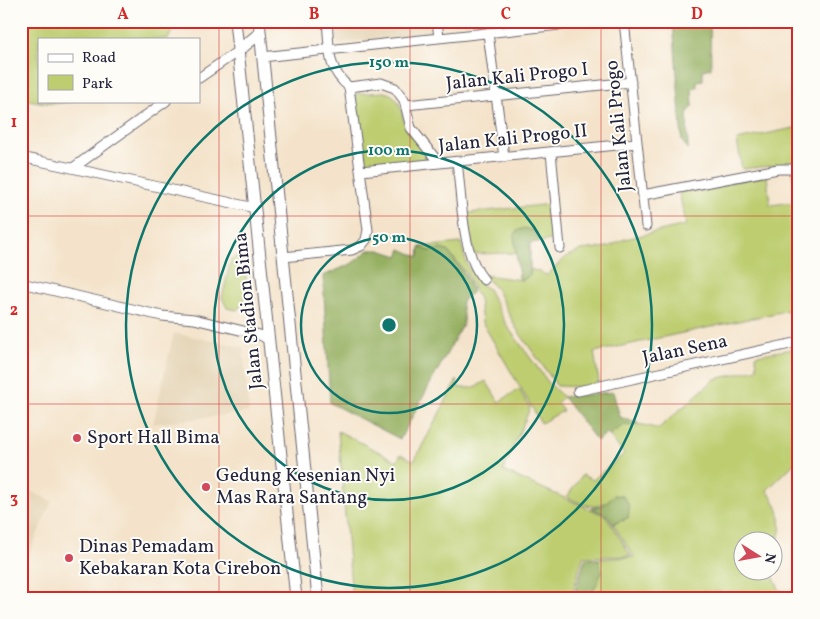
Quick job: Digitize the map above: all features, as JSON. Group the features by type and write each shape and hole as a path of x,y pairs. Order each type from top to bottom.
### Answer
{"street":[{"name":"Jalan Stadion Bima","path":"235,21 296,598"},
{"path":"283,257 352,250 361,246 366,240 368,230 362,171 349,87 332,68 327,21"},
{"path":"437,21 439,38"},
{"path":"262,57 488,33 504,26 597,21"},
{"name":"Jalan Kali Progo","path":"624,21 646,226"},
{"name":"Jalan Stadion Bima","path":"259,27 318,597"},
{"path":"200,77 238,51 259,27"},
{"path":"488,33 504,157"},
{"name":"Jalan Kali Progo I","path":"406,104 631,82"},
{"path":"349,87 387,84 398,91 406,104 411,128 439,163"},
{"path":"73,168 165,102"},
{"name":"Jalan Kali Progo II","path":"362,171 637,143"},
{"path":"551,152 560,248"},
{"path":"21,156 255,208 277,205"},
{"path":"457,162 466,237 474,267 484,280"},
{"path":"643,195 776,169 799,169"},
{"path":"21,283 162,316 194,319 260,335 269,340 291,339"},
{"name":"Jalan Sena","path":"578,391 799,342"},
{"path":"300,598 318,597"}],"shaded area":[{"path":"335,21 429,21 430,34 337,43"},
{"path":"174,333 243,347 249,412 153,424"},
{"path":"21,487 52,501 21,572"}],"green space":[{"path":"21,21 178,21 169,38 38,38 38,102 21,99"},
{"path":"710,21 711,68 703,70 703,80 697,81 697,88 692,89 693,105 687,114 688,149 682,141 673,22"},
{"path":"384,92 390,94 398,102 407,130 426,161 369,167 365,164 355,94"},
{"path":"40,102 69,102 53,104"},
{"path":"799,127 799,163 742,169 737,140"},
{"path":"793,173 799,173 799,308 594,352 599,382 583,387 557,386 516,328 497,290 484,275 522,280 530,275 531,269 547,275 566,257 581,250 608,247 625,239 686,225 679,192 767,176 770,205 796,202"},
{"path":"551,204 554,239 540,242 535,231 515,236 516,253 473,254 468,213"},
{"path":"524,228 535,231 540,242 530,243 530,275 522,281 519,278 514,236 517,231"},
{"path":"461,243 467,265 481,284 488,289 507,326 548,382 563,397 557,403 563,411 541,423 482,322 479,299 467,274 452,256 440,249 429,251 420,247"},
{"path":"420,247 429,251 440,249 448,251 466,276 473,292 462,303 463,324 400,439 330,403 323,276 351,264 369,250 380,250 398,256 401,249 419,257"},
{"path":"236,256 243,258 246,279 245,299 237,310 227,308 222,298 231,260"},
{"path":"799,348 799,459 767,490 776,505 780,519 780,532 732,532 732,582 776,582 780,591 794,592 799,598 764,598 760,592 682,592 679,598 590,598 600,575 598,559 634,557 613,524 617,520 624,521 611,498 600,505 590,506 567,497 582,475 593,480 624,454 609,435 622,426 631,424 658,429 715,379 757,369 756,355"},
{"path":"457,380 459,388 473,388 486,381 499,402 519,389 530,408 503,471 606,516 631,556 583,557 571,598 352,598 338,431 397,461 401,454 414,461"},
{"path":"613,392 620,417 638,423 632,426 624,425 609,435 607,433 597,441 563,397"},
{"path":"614,495 623,496 628,503 629,511 628,518 613,524 607,515 591,508 602,506"},
{"path":"585,559 598,559 602,572 590,598 573,598"}],"place":[{"name":"Sport Hall Bima","path":"77,438"},
{"name":"Gedung Kesenian Nyi Mas Rara Santang","path":"206,487"},
{"name":"Dinas Pemadam Kebakaran Kota Cirebon","path":"69,558"}]}
